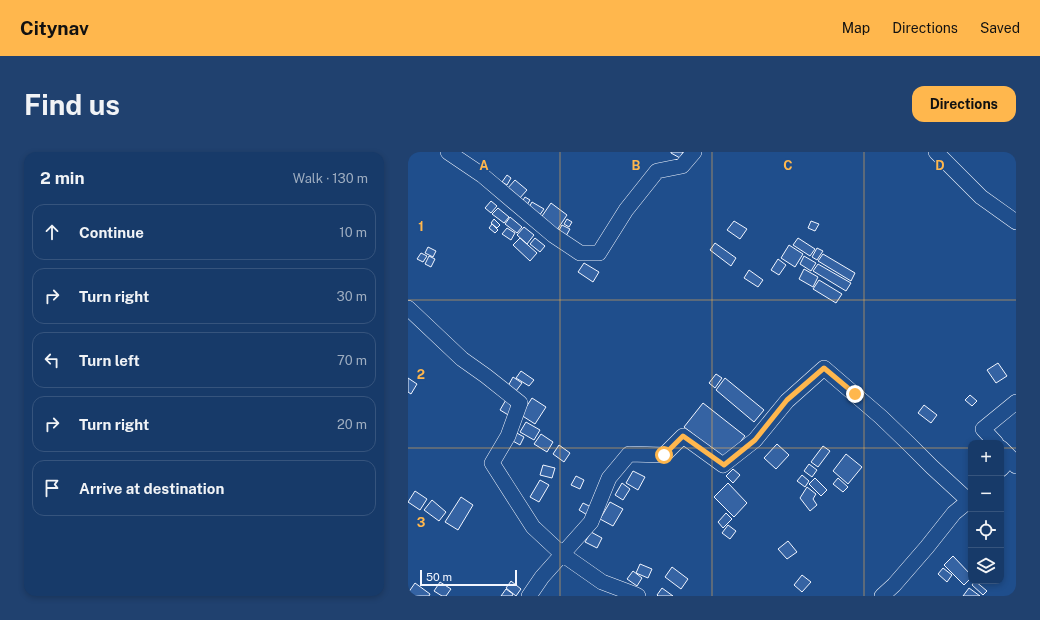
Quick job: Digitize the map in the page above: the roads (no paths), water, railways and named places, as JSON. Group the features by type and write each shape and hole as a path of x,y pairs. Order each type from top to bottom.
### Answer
{"street":[{"path":"448,152 482,175 553,235 580,253 599,253 626,210 657,171 682,166 694,152"},
{"path":"936,152 981,197 1016,222"},
{"path":"408,308 462,359 520,403 508,436 492,463 533,528 562,554 602,582 638,596"},
{"path":"529,596 542,577 591,522 609,478 629,454 664,455 683,436 724,465 755,440 787,400 824,368 881,417 932,467 968,498"},
{"path":"993,440 983,429 1016,402"},
{"path":"882,596 894,585 954,513 968,502"}]}
